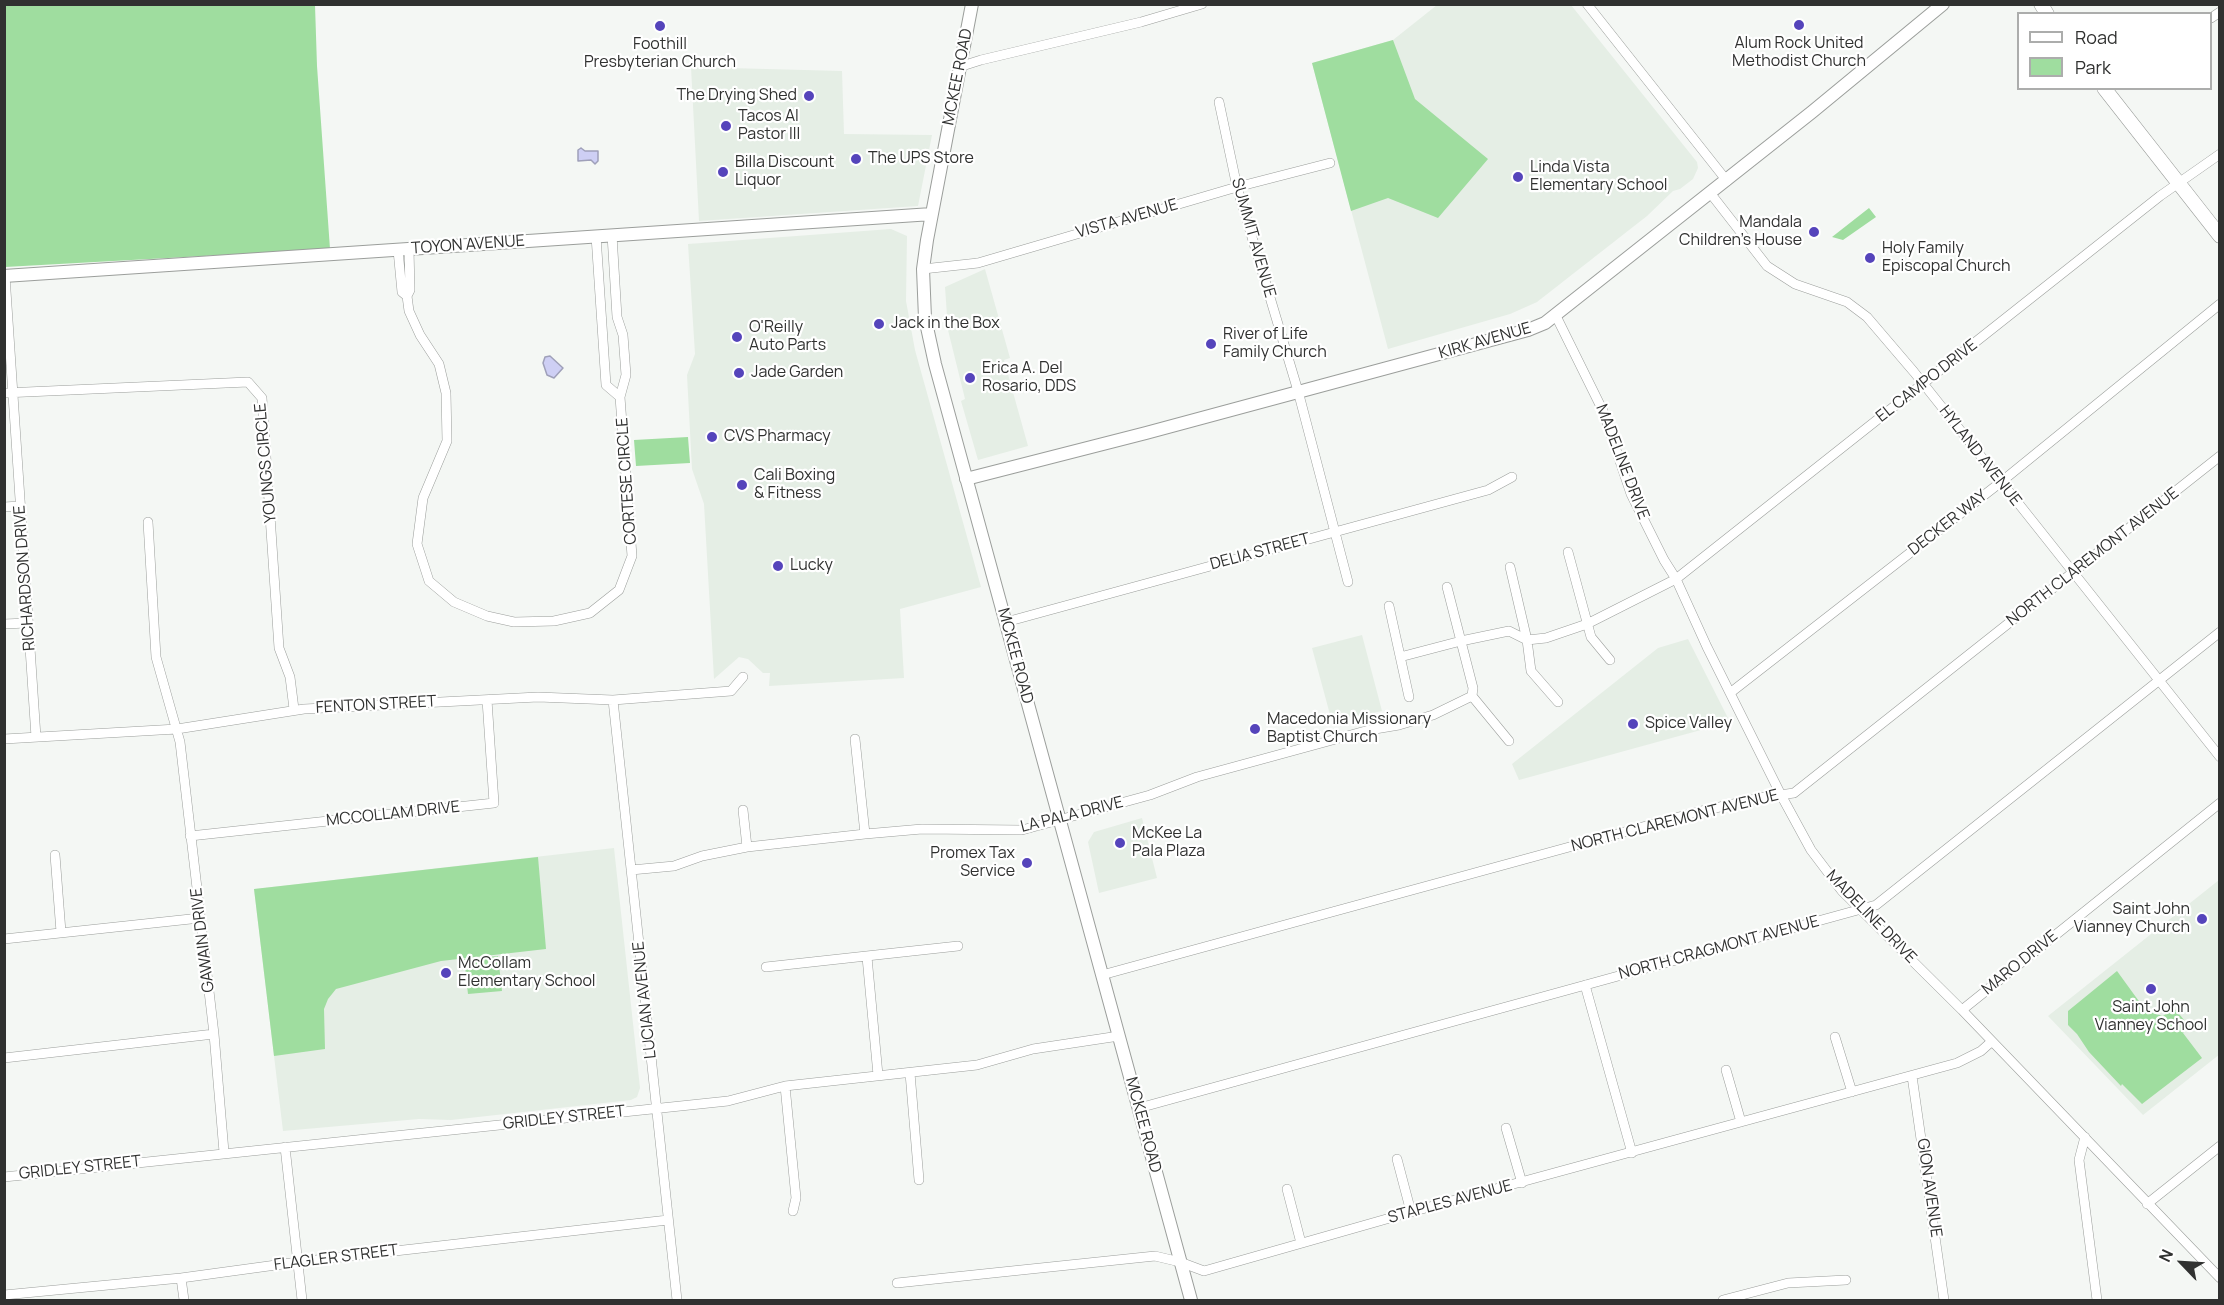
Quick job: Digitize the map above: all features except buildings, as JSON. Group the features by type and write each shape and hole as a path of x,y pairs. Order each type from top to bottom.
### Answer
{"main road":[{"path":"2106,90 2220,236"}],"street":[{"name":"MCKEE ROAD","path":"972,4 923,269 925,318 935,364 1191,1300"},
{"path":"959,67 1141,22 1202,4"},
{"path":"1587,4 1727,181"},
{"name":"KIRK AVENUE","path":"966,478 1146,433 1528,330 1545,323 1711,194 1943,4"},
{"name":"SUMMIT AVENUE","path":"1219,102 1237,187 1298,392 1348,582"},
{"name":"EL CAMPO DRIVE","path":"1527,640 1546,638 1587,624 1676,579 2160,196 2220,154"},
{"name":"VISTA AVENUE","path":"923,269 978,263 1237,187 1330,163"},
{"name":"HYLAND AVENUE","path":"1711,194 1767,266 1795,284 1847,302 1867,316 1924,384 2220,757"},
{"name":"TOYON AVENUE","path":"5,276 932,214"},
{"name":"CORTESE CIRCLE","path":"404,250 410,291 407,296 409,311 420,335 439,364 446,393 447,441 423,498 417,544 429,581 454,602 487,616 514,622 554,621 590,613 619,590 632,556 620,397 626,375 623,334 617,317 612,235"},
{"name":"CORTESE CIRCLE","path":"596,236 606,385 620,397"},
{"name":"RICHARDSON DRIVE","path":"5,276 9,393 20,506 36,737"},
{"name":"DECKER WAY","path":"1730,693 2001,482 2220,304"},
{"name":"MADELINE DRIVE","path":"1556,316 1603,411 1631,494 1676,579 1781,795 1811,850 1842,891 1962,1010 1990,1042 2220,1278"},
{"name":"YOUNGS CIRCLE","path":"9,393 248,382 262,398 279,648 290,676 294,709"},
{"name":"NORTH CLAREMONT AVENUE","path":"1102,975 1697,812 1794,793 2220,456"},
{"name":"DELIA STREET","path":"1006,622 1488,490 1512,477"},
{"path":"4,507 20,506"},
{"name":"GAWAIN DRIVE","path":"148,522 156,657 180,742 214,1034 224,1152"},
{"path":"1568,552 1591,637 1610,660"},
{"path":"1510,567 1532,671 1558,702"},
{"path":"1447,587 1473,688 1472,696 1509,741"},
{"path":"1389,606 1409,697"},
{"path":"4,624 27,623"},
{"path":"1400,657 1461,640 1509,631 1527,640"},
{"name":"NORTH CRAGMONT AVENUE","path":"1139,1108 1876,905 2220,632"},
{"name":"FENTON STREET","path":"4,739 177,729 294,709 538,697 613,700 731,691 743,677"},
{"name":"LA PALA DRIVE","path":"631,870 674,866 702,856 747,847 865,834 922,829 1022,830 1150,795 1197,777 1369,730 1433,716 1472,696"},
{"name":"MCCOLLAM DRIVE","path":"190,836 494,803 487,700"},
{"name":"LUCIAN AVENUE","path":"613,700 677,1300"},
{"path":"855,739 865,834"},
{"name":"MARO DRIVE","path":"1962,1010 2220,803"},
{"path":"743,810 747,847"},
{"path":"55,855 61,932"},
{"path":"4,939 200,918"},
{"path":"766,967 958,946"},
{"path":"867,957 878,1075"},
{"path":"1585,985 1632,1153"},
{"path":"4,1058 214,1034"},
{"name":"GRIDLEY STREET","path":"4,1177 224,1152 728,1101 785,1086 977,1065 1033,1049 1119,1036"},
{"path":"1835,1037 1852,1092"},
{"name":"STAPLES AVENUE","path":"897,1283 1155,1256 1204,1271 1957,1063 1981,1051 1990,1042"},
{"path":"1726,1070 1741,1122"},
{"path":"910,1073 919,1180"},
{"name":"GION AVENUE","path":"1912,1076 1944,1300"},
{"path":"785,1086 796,1198 794,1211"},
{"path":"1506,1128 1522,1183"},
{"path":"2085,1137 2079,1160 2097,1300"},
{"path":"2147,1204 2220,1146"},
{"path":"285,1147 302,1300"},
{"path":"1397,1159 1411,1212"},
{"path":"1287,1189 1301,1243"},
{"name":"FLAGLER STREET","path":"4,1295 181,1278 298,1262 668,1220"},
{"path":"181,1278 184,1300"},
{"path":"1723,1300 1788,1283 1846,1280"},
{"path":"63,1290 64,1300"}],"shaded area":[{"name":"Linda Vista Elementary School","path":"1437,5 1571,5 1697,162 1698,168 1693,179 1680,189 1673,191 1647,216 1537,302 1510,314 1388,349 1312,63 1393,40"},
{"path":"691,67 842,71 844,134 932,135 918,206 699,221"},
{"path":"891,229 907,236 906,301 915,350 981,587 900,609 904,678 769,686 770,673 763,673 748,659 739,657 714,679 704,504 692,469 687,375 695,354 688,244"},
{"path":"985,269 1010,358 1004,360 1028,446 978,460 961,401 965,399 948,330 945,287"},
{"path":"1362,635 1382,711 1332,722 1312,648"},
{"path":"1688,639 1730,722 1519,780 1512,764 1658,648"},
{"path":"1142,818 1157,878 1099,893 1088,842 1094,832"},
{"name":"McCollam Elementary School","path":"614,848 640,1088 637,1097 631,1100 451,1120 419,1119 283,1131 254,889"},
{"name":"Saint John Vianney School","path":"2219,880 2220,1054 2143,1115 2048,1016"}],"green space":[{"path":"5,5 315,5 330,249 5,267"},
{"path":"1393,40 1415,99 1488,159 1438,218 1388,198 1351,211 1312,63"},
{"path":"1869,208 1876,217 1843,240 1832,237"},
{"path":"688,437 690,463 636,466 634,440"},
{"path":"538,857 546,949 441,961 336,989 324,1009 325,1049 274,1056 254,889"},
{"path":"498,956 502,991 468,994 466,977 472,976 466,976 464,959"},
{"path":"2117,971 2146,1011 2163,1016 2174,1008 2190,1027 2183,1033 2202,1058 2142,1104 2122,1084 2121,1086 2089,1052 2068,1025 2068,1011"}],"water":[{"path":"581,148 585,151 598,151 598,161 595,164 591,160 578,161 578,150"},
{"path":"550,356 563,368 554,378 547,375 543,363 545,357"}],"place":[{"name":"Alum Rock United Methodist Church","path":"1799,25"},
{"name":"Foothill Presbyterian Church","path":"660,26"},
{"name":"The Drying Shed","path":"809,96"},
{"name":"Tacos Al Pastor III","path":"726,126"},
{"name":"The UPS Store","path":"856,159"},
{"name":"Billa Discount Liquor","path":"723,172"},
{"name":"Linda Vista Elementary School","path":"1518,177"},
{"name":"Mandala Children’s House","path":"1814,232"},
{"name":"Holy Family Episcopal Church","path":"1870,258"},
{"name":"Jack in the Box","path":"879,324"},
{"name":"O'Reilly Auto Parts","path":"737,337"},
{"name":"River of Life Family Church","path":"1211,344"},
{"name":"Jade Garden","path":"739,373"},
{"name":"Erica A. Del Rosario, DDS","path":"970,378"},
{"name":"CVS Pharmacy","path":"712,437"},
{"name":"Cali Boxing & Fitness","path":"742,485"},
{"name":"Lucky","path":"778,566"},
{"name":"Spice Valley","path":"1633,724"},
{"name":"Macedonia Missionary Baptist Church","path":"1255,729"},
{"name":"McKee La Pala Plaza","path":"1120,843"},
{"name":"Promex Tax Service","path":"1027,863"},
{"name":"Saint John Vianney Church","path":"2202,919"},
{"name":"McCollam Elementary School","path":"446,973"},
{"name":"Saint John Vianney School","path":"2151,989"}]}
